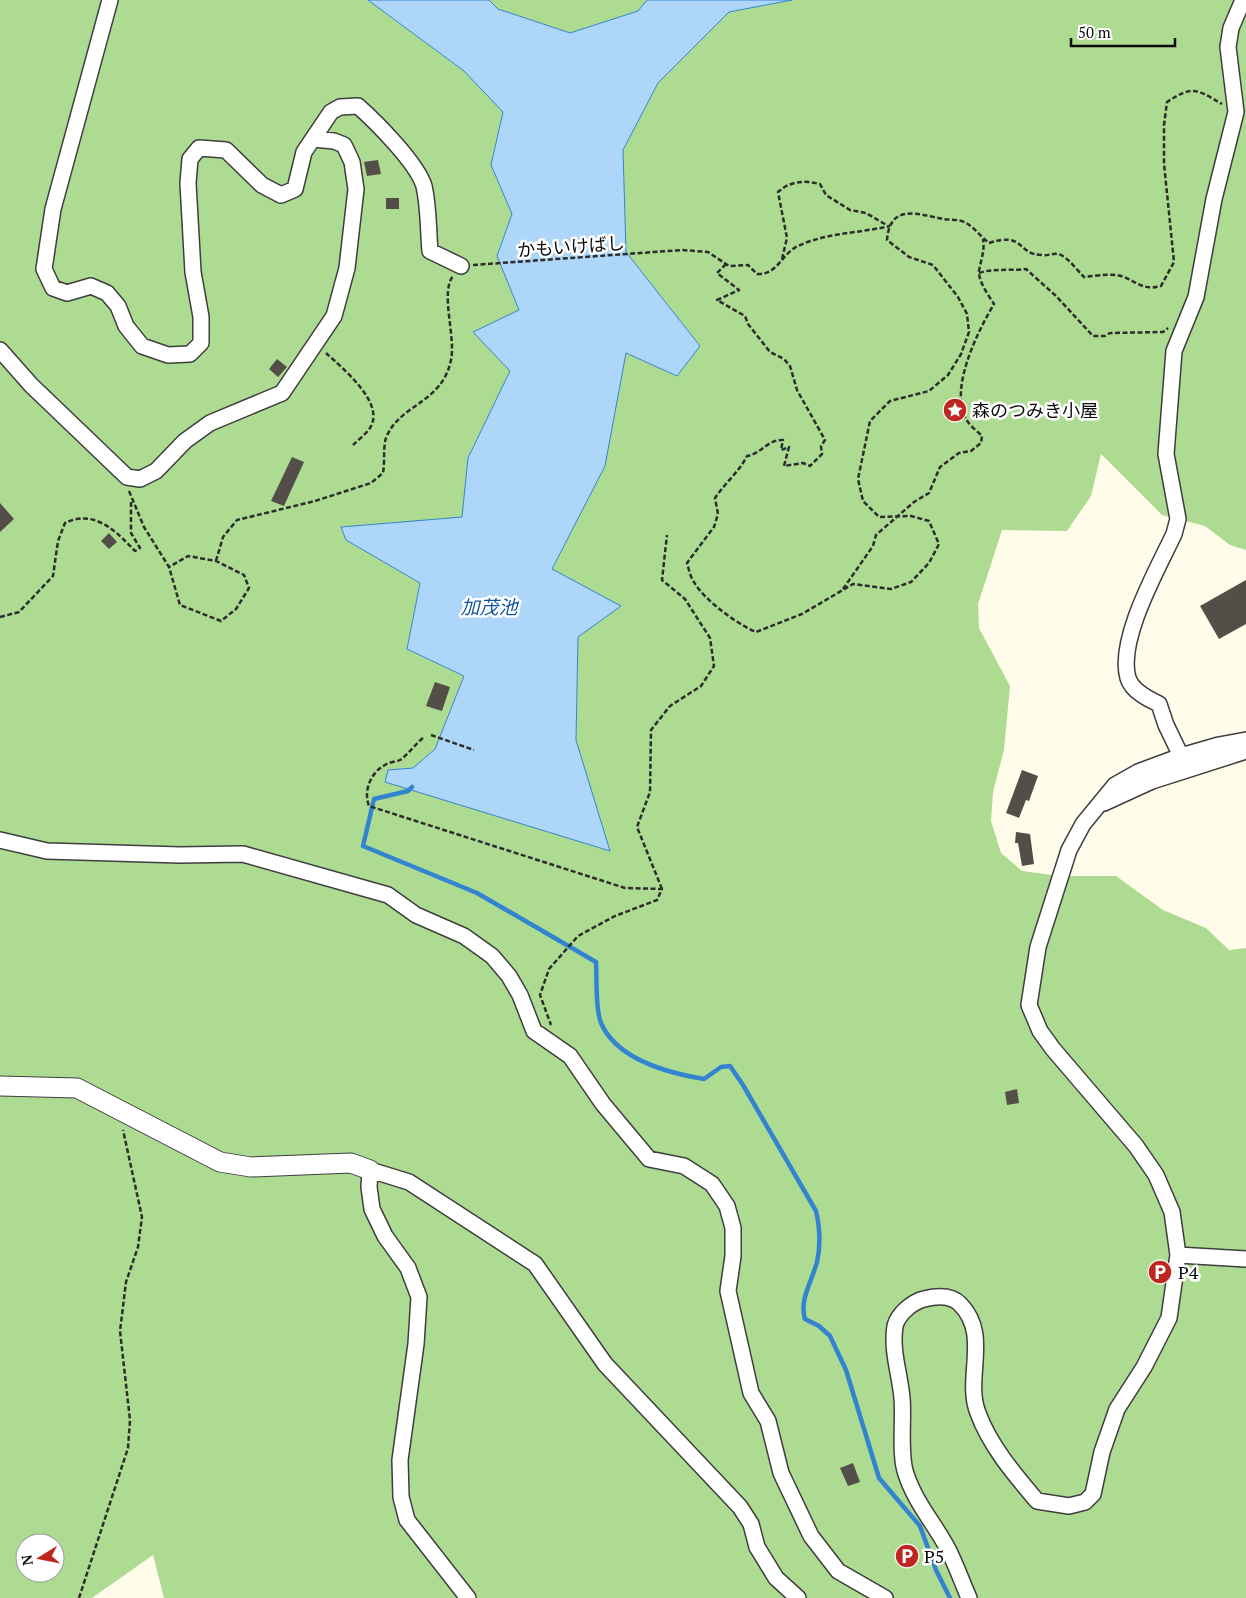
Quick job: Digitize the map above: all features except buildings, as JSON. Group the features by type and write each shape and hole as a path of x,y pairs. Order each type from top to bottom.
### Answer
{"street":[{"path":"110,0 54,209 44,269 53,288 67,293 91,286 107,293 118,306 126,326 142,346 168,355 190,354 201,343 201,317 193,272 190,239 188,183 190,159 199,148 226,150 262,185 281,195 295,189 304,152 331,112 340,107 358,106 388,134 423,184 429,218 430,251 461,266"},
{"path":"1181,756 1166,725 1160,704 1142,696 1128,679 1127,656 1134,620 1174,534 1178,519 1166,454 1174,351 1196,297 1214,199 1236,112 1228,47 1231,28 1243,0"},
{"path":"0,350 31,385 127,477 140,479 156,471 185,442 210,423 282,393 334,316 347,268 356,189 352,162 344,145 334,141 313,140"},
{"path":"969,1598 948,1548 916,1501 905,1471 902,1397 895,1356 895,1325 905,1310 922,1299 944,1296 958,1302 970,1316 977,1346 975,1385 977,1412 991,1439 1038,1500 1069,1506 1085,1502 1094,1494 1102,1452 1117,1409 1144,1367 1169,1318 1178,1255 1172,1212 1156,1175 1136,1146 1053,1049 1040,1031 1029,1005 1038,947 1052,896 1069,850 1098,805 1115,786 1138,772 1181,756 1246,740"},
{"path":"1098,805 1152,781 1246,750"},
{"path":"0,840 47,851 180,855 243,854 388,895 416,915 464,936 492,956 509,976 520,994 534,1031 570,1056 602,1104 649,1159 684,1166 712,1184 727,1206 733,1228 733,1256 728,1290 751,1393 768,1421 781,1473 811,1536 838,1571 885,1598"},
{"path":"0,1086 77,1088 119,1108 220,1162 251,1167 351,1163 409,1182 535,1264 605,1364 740,1507 752,1524 757,1547 776,1578 798,1598"},
{"path":"370,1170 369,1187 372,1209 385,1236 408,1268 419,1297 416,1344 400,1460 401,1497 407,1520 468,1598"},
{"path":"1178,1255 1246,1259"}],"path":[{"path":"890,226 834,236 800,245 791,250 776,267 764,274 757,274 748,265 729,266 726,264 717,273 739,290 717,300 744,316 770,352 784,359 790,366 798,390 826,440 821,446 822,454 810,466 803,463 784,466 789,447 781,450 783,440 775,440 753,455 747,456 742,467 726,482 716,498 718,514 714,527 687,563 694,582 721,610 741,626 756,632 802,614 852,584 891,589 911,582 930,563 939,544 929,521 897,516 879,517 863,501 858,479 870,421 890,401 930,391 948,376 961,354 969,332 967,314 953,290 933,265 909,258 887,240 890,226 898,216 909,213 965,222 989,243 1004,238 1015,240 1028,250 1041,256 1053,254 1062,256 1084,277 1117,275 1152,289 1161,286 1174,262 1164,164 1164,125 1167,102 1183,91 1199,91 1236,112"},
{"path":"782,259 787,238 784,214 778,192 794,182 808,181 820,184 826,195 850,210 866,214 890,226"},
{"path":"842,590 873,546 876,536 897,516 929,493 940,467 959,453 971,451 981,443 982,436 966,420 960,403 963,375 978,332 994,304 979,273 985,248 983,239"},
{"name":"かもいけばし","path":"461,266 682,250 708,252 726,264"},
{"path":"216,561 223,537 237,520 316,501 371,483 383,473 386,438 402,416 432,395 442,382 451,360 453,335 448,295 450,280 461,266"},
{"path":"979,273 992,268 1006,272 1026,269 1056,296 1093,336 1105,336 1110,333 1164,332 1170,325"},
{"path":"315,343 342,368 370,399 373,412 371,428 353,445"},
{"path":"0,617 19,612 53,576 58,541 65,523 78,517 96,520 118,533 135,551 140,548 131,533 131,499 127,477"},
{"path":"131,499 144,527 169,567 180,605 221,621 236,609 249,588 244,575 216,561 188,556 169,567"},
{"path":"552,1026 540,995 549,969 578,936 615,916 657,900 662,889 638,827 650,792 651,730 670,706 701,686 714,666 710,638 685,598 662,580 668,535"},
{"path":"431,735 474,750"},
{"path":"423,738 400,760 385,764 377,770 369,783 365,796 368,806 625,888 662,889"},
{"path":"79,1598 128,1448 130,1420 120,1331 126,1282 138,1247 142,1217 119,1108"}],"green space":[{"path":"0,0 368,0 464,71 504,112 491,165 512,214 497,256 519,310 510,371 468,458 462,517 341,528 347,540 420,583 407,649 464,676 435,749 413,768 388,770 609,851 576,740 578,637 620,606 552,569 605,466 626,352 677,376 700,346 626,252 623,150 658,83 729,12 792,0 1246,0 1246,550 1230,545 1205,526 1162,515 1101,454 1091,496 1067,531 1002,530 978,604 979,628 1010,686 1004,750 993,792 991,821 1001,853 1022,871 1060,876 1116,876 1163,910 1206,928 1229,950 1246,948 1246,1598 164,1598 153,1555 92,1598 0,1598"},
{"path":"489,0 647,0 638,11 570,33 498,9"}],"water":[{"name":"加茂池","path":"368,0 489,0 498,9 570,33 638,11 647,0 792,0 729,12 658,83 623,150 626,252 700,346 677,376 626,353 605,466 552,569 621,606 578,637 576,740 610,851 385,782 388,770 413,768 435,749 464,676 407,649 420,583 346,540 341,527 462,517 468,458 510,371 473,332 519,310 497,256 512,214 491,165 503,112 464,71"}],"waterway":[{"path":"412,787 408,791 374,799 363,846 477,893 596,962 597,1001 601,1023 619,1047 631,1055 645,1063 675,1073 704,1079 721,1067 730,1066 743,1085 816,1211 819,1249 817,1262 805,1298 805,1319 819,1326 830,1336 846,1370 879,1478 920,1526 936,1570 950,1598"}],"place":[{"name":"森のつみき小屋","path":"955,410"},
{"name":"P4","path":"1160,1272"},
{"name":"P5","path":"907,1556"}]}
